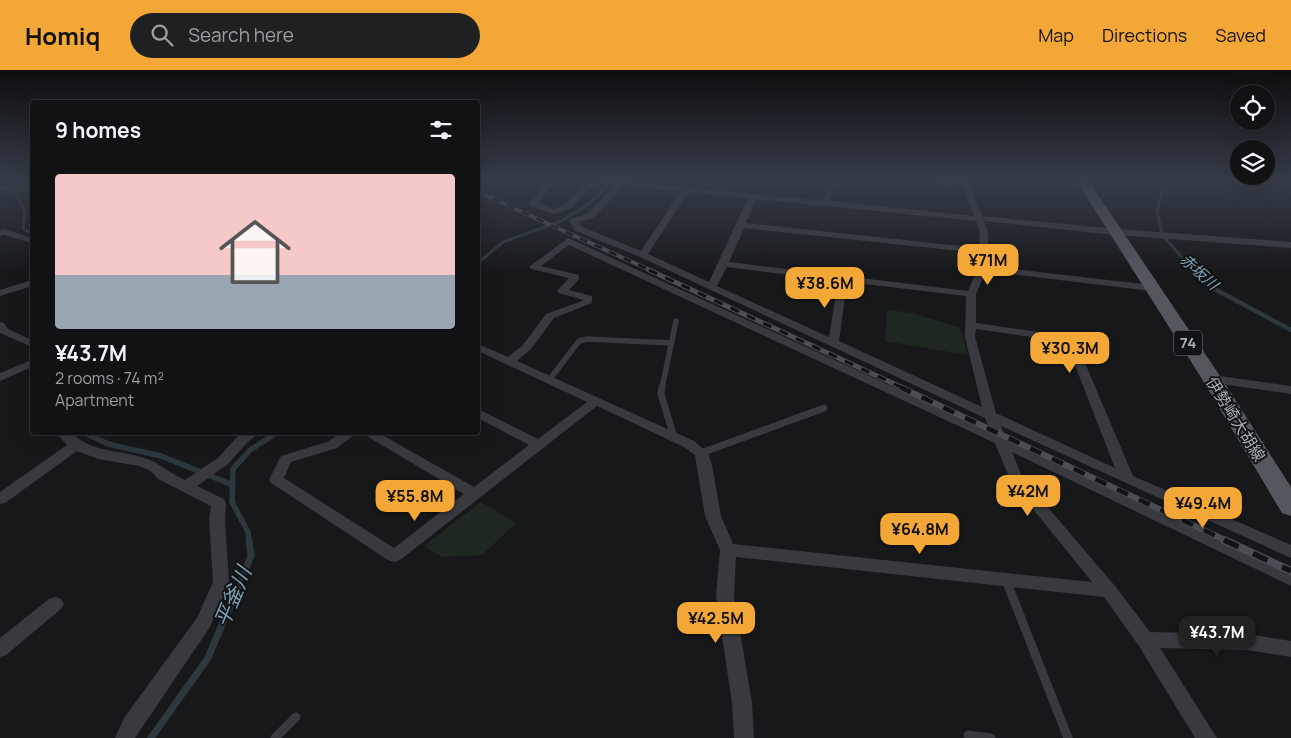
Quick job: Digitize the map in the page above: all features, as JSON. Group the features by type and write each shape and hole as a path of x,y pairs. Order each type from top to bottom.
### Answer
{"main road":[{"name":"伊勢崎大胡線","path":"1102,211 1212,380 1291,507"}],"street":[{"path":"595,211 590,216 574,221 577,228 642,255 1127,480 1291,552"},
{"path":"642,255 671,211"},
{"path":"711,288 724,264 746,211"},
{"path":"909,211 1195,239 1291,245"},
{"path":"975,211 984,232 984,251 983,268 972,294 969,325 970,337 990,417 1016,479 1109,591 1145,640 1207,738"},
{"path":"740,225 984,251"},
{"path":"0,233 4,232 30,240"},
{"path":"510,361 527,347 550,316 587,303 588,298 562,291 576,277 534,267 568,241 1001,441 1291,579"},
{"path":"724,264 972,294"},
{"path":"983,268 1151,288"},
{"path":"833,343 843,279"},
{"path":"0,292 30,284"},
{"path":"0,325 4,331 30,343"},
{"path":"969,325 1070,339 1127,480"},
{"path":"480,348 674,437 701,453 705,465 713,516 728,550 726,596 742,703 744,738"},
{"path":"0,377 30,364"},
{"path":"1212,380 1291,390"},
{"path":"348,435 332,446 286,459 276,480 394,556 596,401"},
{"path":"480,414 539,445"},
{"path":"64,435 76,446 98,454 142,462 156,468 162,476 187,486 219,503 217,520 221,582 204,622 131,724 124,738"},
{"path":"187,486 223,461 242,440 250,435"},
{"path":"371,435 475,494"},
{"path":"0,499 76,446"},
{"path":"728,550 1109,591"},
{"path":"0,649 54,604"},
{"path":"1145,640 1247,642 1291,649"}],"lane":[{"path":"674,437 661,394 676,321"},
{"path":"550,379 579,341 587,338 672,343"},
{"path":"701,453 824,408"},
{"path":"1006,580 1068,738"},
{"path":"274,738 296,718"},
{"path":"968,735 992,738"}],"shaded area":[{"path":"887,310 912,313 960,328 968,355 885,341"},
{"path":"481,502 516,523 482,555 442,557 424,546"}],"waterway":[{"path":"25,211 23,229 30,232"},
{"name":"平釜川","path":"480,261 503,242 559,222 578,211"},
{"name":"赤坂川","path":"1157,211 1162,234 1193,271"},
{"name":"赤坂川","path":"1191,270 1209,286 1291,330"},
{"path":"89,435 108,444 161,456 233,485"},
{"name":"平釜川","path":"233,485 233,469 250,450 273,435"},
{"name":"平釜川","path":"233,485 232,502 248,532 249,541"},
{"name":"平釜川","path":"151,738 208,658 251,556 249,540"}],"railway":[{"path":"520,211 652,271"},
{"path":"649,270 903,388"},
{"path":"900,387 1227,541"},
{"path":"1224,540 1291,571"}]}
